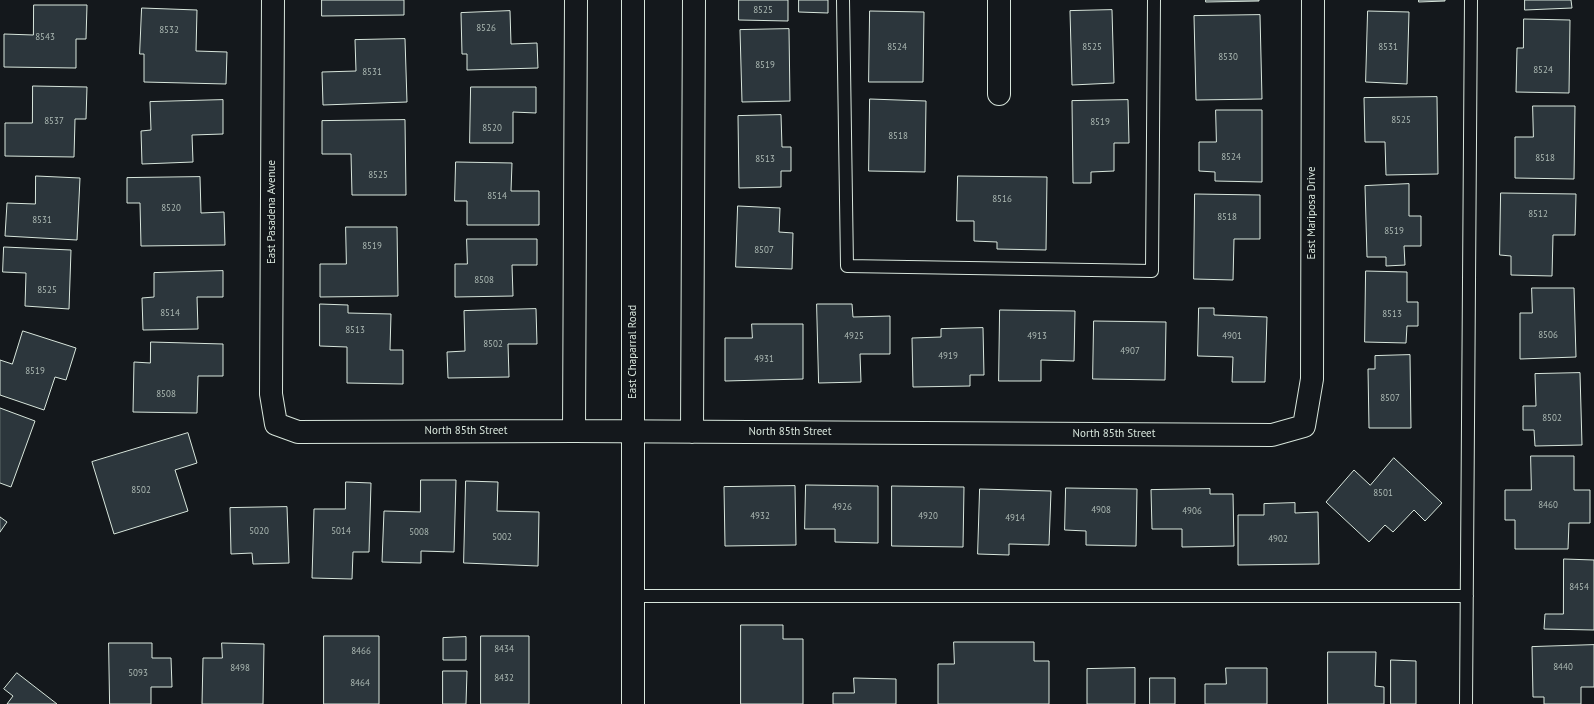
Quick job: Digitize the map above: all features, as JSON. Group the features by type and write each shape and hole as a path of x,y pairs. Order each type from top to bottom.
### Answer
{"street":[{"name":"East Pasadena Avenue","path":"273,0 271,394 276,424"},
{"path":"574,431 576,0"},
{"name":"East Chaparral Road","path":"633,0 633,704"},
{"path":"692,432 694,0"},
{"path":"999,94 1000,0"},
{"name":"East Mariposa Drive","path":"1304,426 1312,378 1312,0"},
{"name":"North 85th Street","path":"276,424 298,432 574,431 1272,435 1304,426"}],"lane":[{"path":"843,0 846,266 1152,271 1154,0"},
{"path":"1466,704 1471,0"},
{"path":"632,596 1467,596"}],"building":[{"path":"322,0 404,0 404,15 322,16"},
{"path":"739,0 788,0 788,21 739,20"},
{"path":"799,0 828,0 828,13 799,12"},
{"path":"1206,0 1259,0 1259,1 1206,2"},
{"path":"1419,0 1445,0 1445,1 1419,2"},
{"path":"1525,0 1571,0 1572,8 1525,10"},
{"path":"34,5 87,5 86,39 76,39 76,68 4,67 4,34 33,35"},
{"path":"142,8 197,10 196,51 227,52 226,84 144,82 144,54 140,54"},
{"path":"1112,10 1114,83 1072,85 1070,11"},
{"path":"510,11 511,44 537,43 538,68 467,70 467,54 462,54 461,13"},
{"path":"870,11 924,12 923,82 869,82"},
{"path":"1368,11 1409,12 1407,84 1366,82"},
{"path":"1260,15 1262,99 1196,100 1194,16"},
{"path":"1524,19 1570,20 1569,93 1516,92 1517,48 1523,48"},
{"path":"789,29 790,101 742,102 740,30"},
{"path":"405,39 407,102 323,105 322,72 356,71 355,40"},
{"path":"33,86 87,87 86,119 75,119 74,157 5,156 5,123 32,123"},
{"path":"471,87 536,87 536,113 513,112 513,143 470,143"},
{"path":"1437,97 1438,174 1386,175 1385,142 1365,142 1364,98"},
{"path":"870,99 926,101 925,172 869,171"},
{"path":"223,100 223,134 192,135 193,162 142,164 141,131 151,130 150,102"},
{"path":"1128,100 1129,143 1114,143 1114,171 1091,172 1091,183 1073,183 1072,101"},
{"path":"1533,106 1575,106 1574,179 1515,178 1515,137 1533,137"},
{"path":"1216,110 1262,110 1262,182 1215,181 1215,172 1199,171 1199,142 1216,142"},
{"path":"781,115 782,147 791,147 791,171 781,171 781,187 739,188 738,116"},
{"path":"405,120 406,195 352,195 351,154 322,154 322,121"},
{"path":"456,162 512,163 511,191 539,191 539,225 467,225 467,201 455,201"},
{"path":"36,176 80,178 77,240 5,236 7,203 35,204"},
{"path":"958,176 1047,177 1046,250 997,249 997,242 974,241 974,221 957,221"},
{"path":"200,177 201,213 224,212 225,245 141,246 140,203 127,203 127,178"},
{"path":"1409,184 1409,216 1421,216 1421,246 1404,246 1405,265 1386,266 1386,257 1367,257 1365,186"},
{"path":"1501,193 1576,194 1575,235 1553,235 1552,276 1511,275 1511,256 1500,255"},
{"path":"1195,194 1260,195 1260,239 1234,239 1233,280 1194,279"},
{"path":"738,206 780,208 779,232 793,233 792,269 736,267"},
{"path":"346,227 397,227 398,296 320,297 320,264 346,264"},
{"path":"467,239 537,239 537,265 512,265 513,296 455,297 455,264 467,264"},
{"path":"4,247 71,250 69,309 25,306 26,273 3,272"},
{"path":"223,271 223,297 197,297 198,329 143,330 142,298 154,297 154,273"},
{"path":"1366,271 1407,272 1407,302 1418,302 1418,326 1407,326 1406,343 1365,342"},
{"path":"1532,288 1574,288 1576,357 1520,359 1520,313 1532,313"},
{"path":"320,304 348,305 348,313 391,314 390,350 403,350 403,384 347,383 347,347 320,346"},
{"path":"817,304 852,304 853,317 890,316 890,354 860,354 861,382 819,383"},
{"path":"1199,308 1214,308 1214,315 1267,317 1265,382 1232,382 1233,357 1198,356"},
{"path":"536,309 537,344 508,344 509,377 448,378 447,352 465,351 464,311"},
{"path":"1000,310 1075,311 1074,361 1041,360 1041,381 999,381"},
{"path":"1094,321 1166,322 1165,380 1093,379"},
{"path":"752,324 803,324 803,379 725,381 725,338 752,338"},
{"path":"983,328 984,375 970,375 970,386 913,387 912,338 941,337 941,329"},
{"path":"23,331 76,348 66,380 55,377 44,410 0,395 0,360 12,364"},
{"path":"151,342 223,344 223,376 198,376 197,413 133,412 134,362 150,363"},
{"path":"1410,355 1411,428 1369,428 1368,369 1375,369 1375,356"},
{"path":"1580,373 1582,445 1535,446 1534,430 1523,430 1523,406 1536,406 1535,374"},
{"path":"0,408 35,421 11,487 0,483"},
{"path":"188,433 197,463 175,470 188,511 114,534 92,462"},
{"path":"1531,456 1574,456 1574,490 1590,490 1590,523 1569,523 1568,549 1515,549 1515,520 1505,520 1505,490 1531,490"},
{"path":"1394,458 1442,503 1425,521 1414,510 1393,532 1385,525 1369,542 1326,502 1354,470 1370,485"},
{"path":"421,480 456,480 454,552 421,551 421,563 382,562 384,511 420,512"},
{"path":"466,481 498,482 497,511 539,512 538,566 464,563"},
{"path":"346,482 371,483 369,552 353,552 352,579 312,578 314,509 345,509"},
{"path":"806,485 878,486 878,543 835,542 835,529 805,529"},
{"path":"795,486 796,545 725,546 724,487"},
{"path":"892,486 964,487 963,547 892,546"},
{"path":"1066,488 1137,489 1136,546 1086,545 1086,531 1065,530"},
{"path":"980,489 1051,491 1049,545 1009,544 1009,555 978,554"},
{"path":"1210,489 1210,494 1233,494 1234,546 1182,547 1182,529 1152,529 1151,490"},
{"path":"1295,503 1295,513 1318,512 1319,564 1238,565 1238,515 1264,515 1264,504"},
{"path":"287,507 289,563 253,564 252,553 231,554 230,508"},
{"path":"0,517 7,522 0,532"},
{"path":"1564,559 1594,560 1594,630 1544,629 1545,614 1563,614"},
{"path":"741,625 783,625 783,639 803,639 803,704 741,704"},
{"path":"324,636 379,636 379,704 324,704"},
{"path":"481,636 529,636 529,704 481,704"},
{"path":"466,637 466,660 443,660 443,638"},
{"path":"954,642 1034,642 1034,661 1049,661 1049,704 938,704 938,664 954,664"},
{"path":"109,643 152,643 152,658 171,658 172,687 151,687 151,704 110,704"},
{"path":"222,643 264,644 263,704 202,704 203,658 222,658"},
{"path":"1594,645 1594,687 1581,687 1581,704 1544,704 1544,697 1533,697 1532,647"},
{"path":"1328,652 1376,652 1375,686 1384,687 1384,704 1328,704"},
{"path":"1391,660 1416,661 1416,704 1391,704"},
{"path":"1135,668 1135,704 1087,704 1087,669"},
{"path":"1226,668 1267,668 1267,704 1205,704 1205,684 1226,684"},
{"path":"443,671 467,671 466,704 443,704"},
{"path":"17,673 57,704 7,704 13,696 4,689"},
{"path":"854,678 896,679 896,704 833,704 833,693 854,693"},
{"path":"1150,678 1175,678 1175,704 1150,704"}]}
